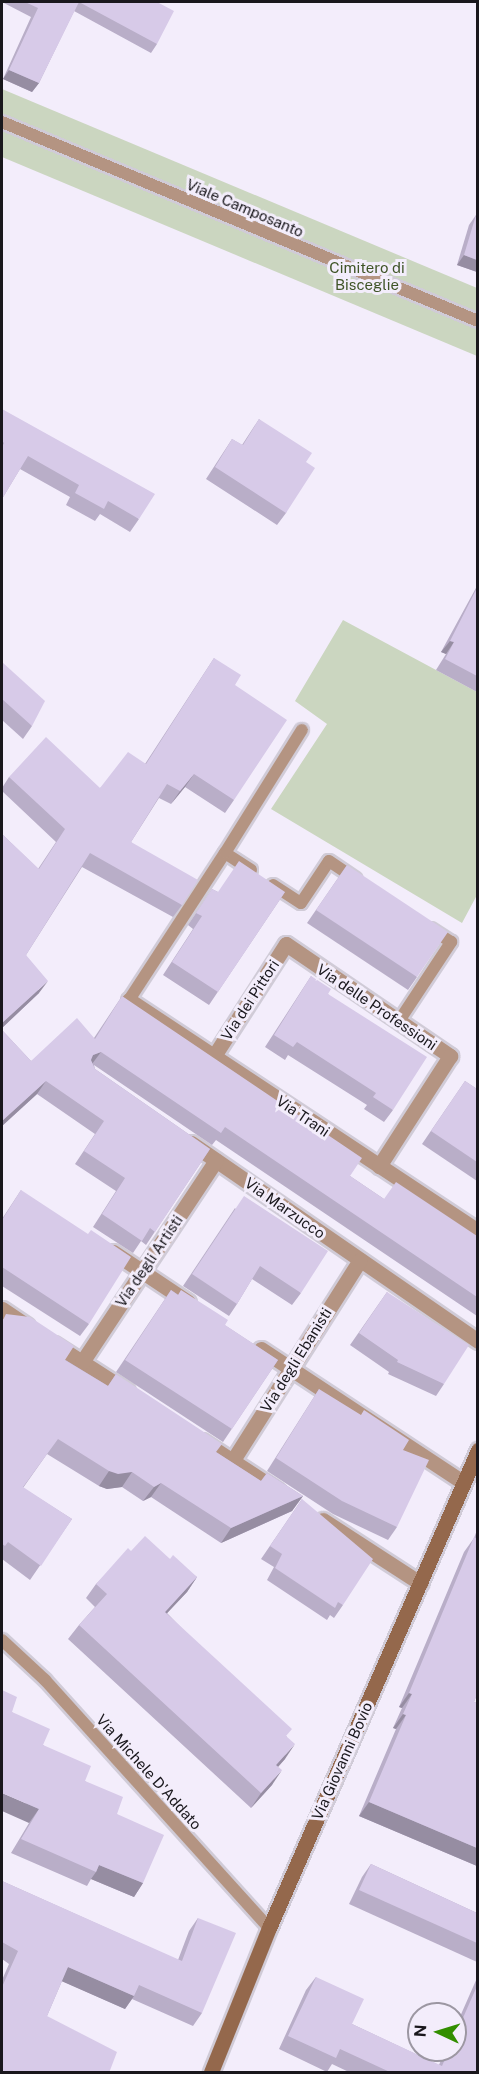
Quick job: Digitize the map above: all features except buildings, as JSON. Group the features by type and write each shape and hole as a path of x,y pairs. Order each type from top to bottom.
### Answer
{"street":[{"name":"Via delle Professioni","path":"286,944 450,1056 379,1166"},
{"name":"Via dei Pittori","path":"214,1056 286,944"},
{"name":"Via Trani","path":"129,1000 477,1231"},
{"name":"Via Marzucco","path":"178,1134 477,1341"},
{"name":"Via degli Artisti","path":"82,1362 216,1160"},
{"path":"104,1246 201,1311"},
{"name":"Via degli Ebanisti","path":"232,1460 360,1260"},
{"path":"2,1309 142,1401"},
{"path":"251,1343 464,1482"},
{"path":"192,1434 292,1499"},
{"name":"Via Giovanni Bovio","path":"211,2073 269,1928 477,1450"},
{"path":"311,1512 420,1583"}],"lane":[{"name":"Viale Camposanto","path":"2,122 477,321"},
{"path":"129,1000 302,730"},
{"path":"225,853 301,903 329,861 366,886"},
{"path":"399,1022 451,942 423,923"},
{"name":"Via Michele D'Addato","path":"2,1640 45,1680 269,1928"}],"green space":[{"name":"Cimitero di Bisceglie","path":"2,89 477,288 477,356 2,157"},
{"path":"343,620 477,692 477,895 462,923 271,809 327,724 295,701"}]}
